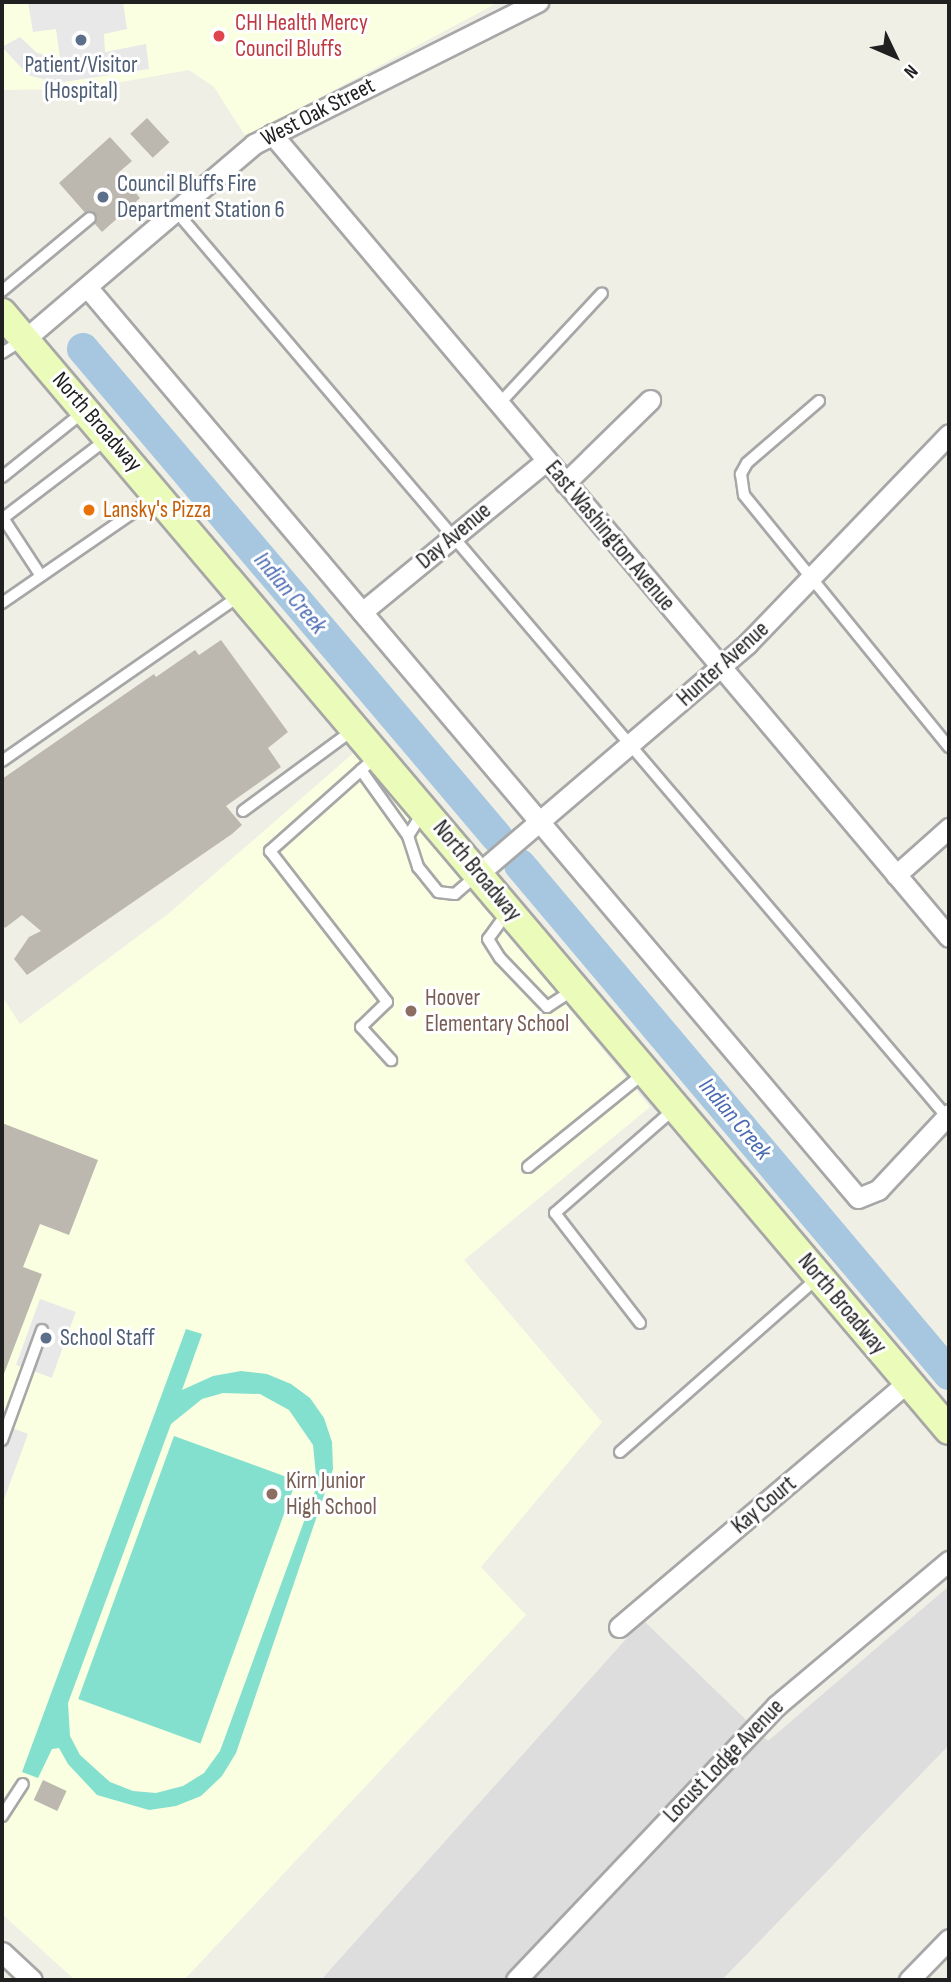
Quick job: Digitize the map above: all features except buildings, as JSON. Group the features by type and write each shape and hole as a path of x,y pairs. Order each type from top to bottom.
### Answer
{"main road":[{"name":"North Broadway","path":"2,313 13,346 87,409 356,728 370,763 425,809 949,1430"}],"street":[{"name":"West Oak Street","path":"13,346 87,287 240,155 272,134 538,2"},
{"name":"East Washington Avenue","path":"272,134 949,937"},
{"path":"87,287 541,820 858,1198 878,1190 948,1115"},
{"path":"565,483 650,400"},
{"name":"Hunter Avenue","path":"479,873 721,668 949,434"},
{"name":"Day Avenue","path":"362,612 546,461"},
{"path":"896,875 949,828"},
{"name":"Kay Court","path":"619,1627 908,1382"},
{"name":"Locust Lodge Avenue","path":"516,1980 776,1706 949,1561"},
{"path":"909,1980 948,1944"},
{"path":"2,1952 32,1980"}],"lane":[{"path":"175,210 630,746 948,1115"},
{"path":"2,291 90,218"},
{"path":"498,404 602,293"},
{"path":"819,401 757,451 741,474 744,495 949,747"},
{"path":"2,477 87,409"},
{"path":"41,576 2,518 110,437"},
{"path":"2,603 159,494"},
{"path":"2,761 243,594"},
{"path":"243,811 356,728"},
{"path":"391,1060 361,1027 387,1002 270,851 370,763 408,836 418,867 438,892 454,894 479,873"},
{"path":"408,836 425,809"},
{"path":"510,910 488,939 500,958 547,1007 576,988"},
{"path":"528,1167 646,1072"},
{"path":"639,1323 555,1213 676,1107"},
{"path":"620,1452 820,1277"},
{"path":"2,1440 41,1330"},
{"path":"2,1815 23,1784"}],"shaded area":[{"name":"CHI Health Mercy Council Bluffs","path":"2,2 499,2 246,137 214,87 189,70 82,89 2,90"},
{"name":"Patient/Visitor (Hospital)","path":"28,2 123,2 127,29 104,34 105,52 146,44 149,69 57,83 28,75 2,47 20,37 37,53 60,58 56,29 33,32"},
{"name":"Kirn Junior High School","path":"357,750 650,1107 464,1260 602,1422 481,1567 526,1615 184,1980 75,1980 2,1914 2,996 20,1024 168,914"},
{"name":"School Staff","path":"40,1299 76,1312 52,1378 16,1365"},
{"path":"186,1329 202,1334 182,1390 213,1376 241,1371 267,1374 291,1384 310,1398 324,1418 332,1442 333,1469 236,1753 222,1776 201,1796 176,1806 149,1810 97,1795 68,1764 59,1748 52,1749 38,1778 22,1772","holes":["223,1393 260,1394 289,1410 313,1445 317,1486 220,1751 204,1773 183,1786 156,1793 133,1791 110,1782 80,1755 70,1736 68,1703 171,1424 202,1399"]},
{"path":"2,1424 28,1434 2,1505"},
{"path":"174,1436 296,1480 200,1744 78,1699"},
{"path":"949,1586 949,1745 722,1980 321,1980 643,1620 768,1741"}],"waterway":[{"name":"Indian Creek","path":"83,349 497,837"},
{"name":"Indian Creek","path":"520,865 949,1374"}],"place":[{"name":"CHI Health Mercy Council Bluffs","path":"219,36"},
{"name":"Patient/Visitor (Hospital)","path":"81,40"},
{"name":"Council Bluffs Fire Department Station 6","path":"103,197"},
{"name":"Lansky's Pizza","path":"89,510"},
{"name":"Hoover Elementary School","path":"411,1011"},
{"name":"School Staff","path":"46,1338"},
{"name":"Kirn Junior High School","path":"272,1494"}]}
